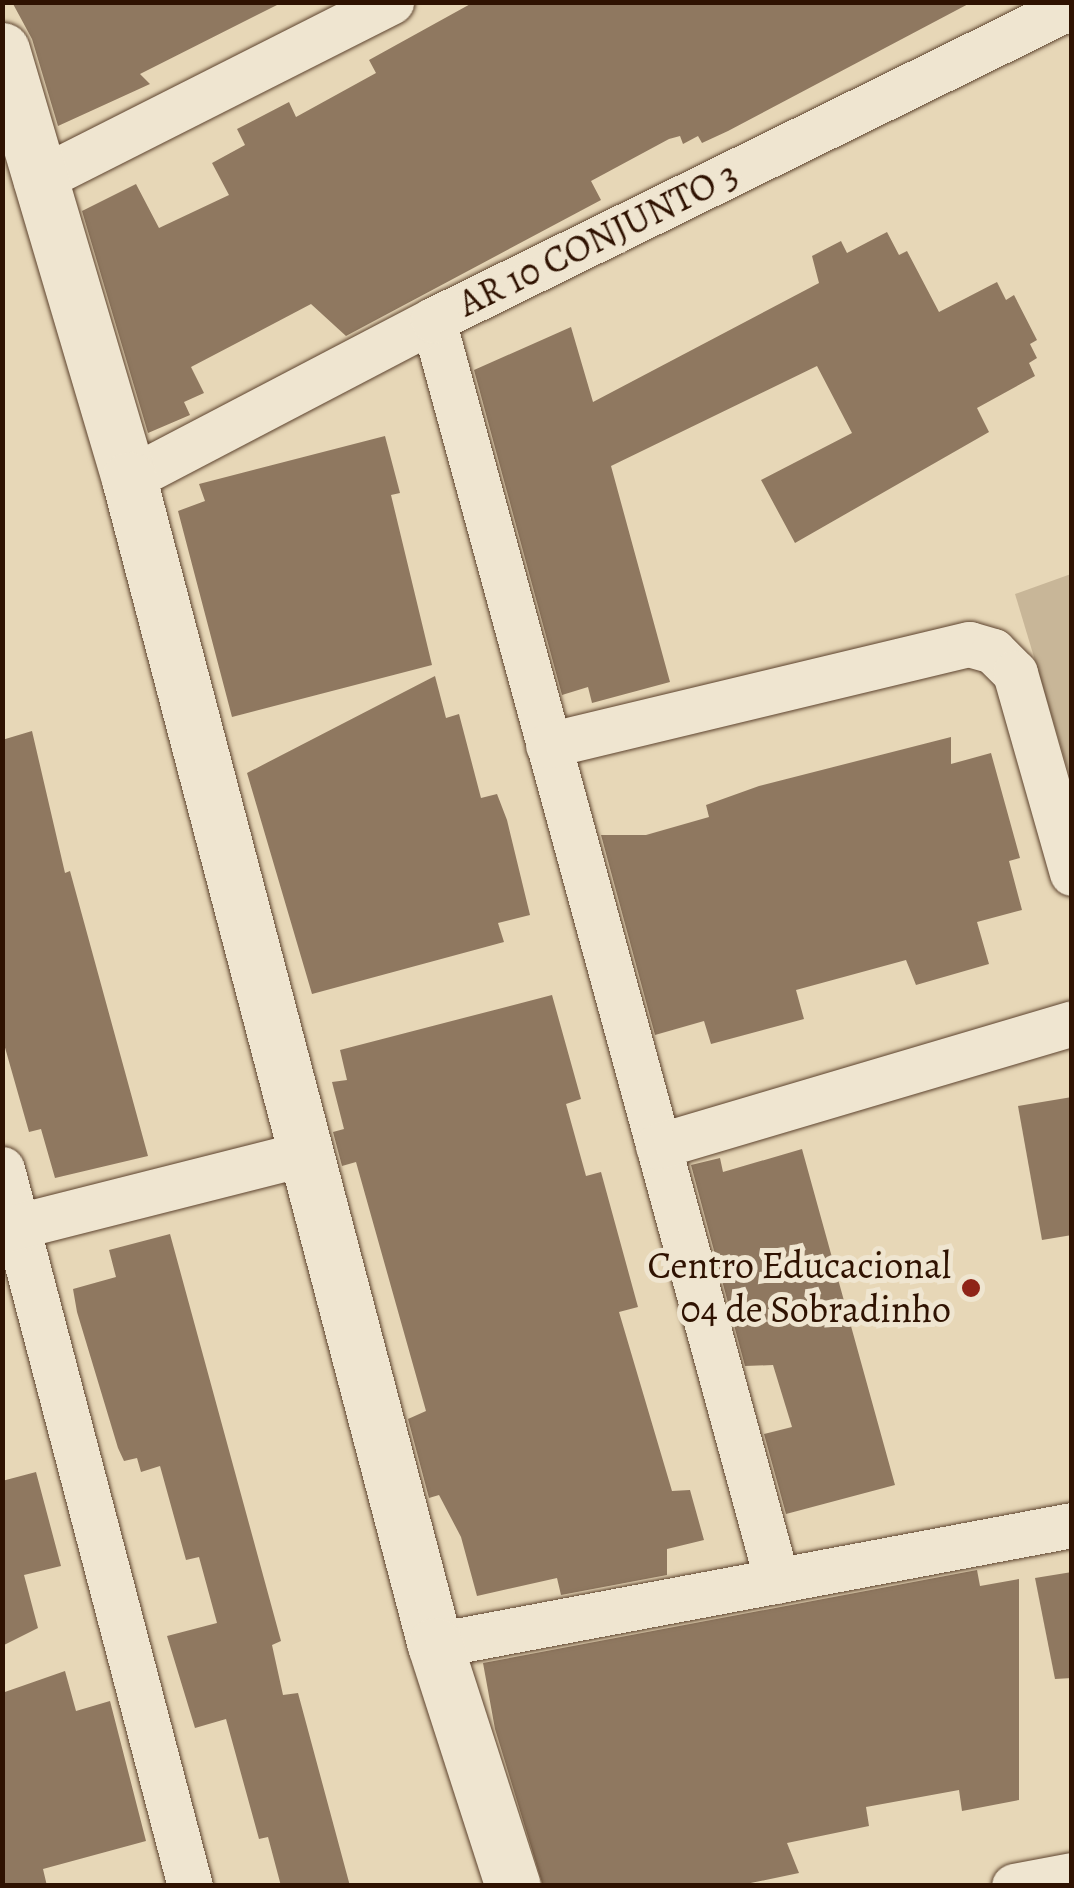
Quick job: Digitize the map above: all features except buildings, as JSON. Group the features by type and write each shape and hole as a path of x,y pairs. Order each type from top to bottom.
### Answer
{"street":[{"path":"36,181 392,2"},
{"name":"AR 10 CONJUNTO 3","path":"129,480 433,320 1072,6"},
{"path":"2,50 36,181 129,480 435,1645 513,1886"},
{"path":"433,320 777,1581"},
{"path":"548,745 969,644 994,650 1016,673 1072,873"},
{"path":"658,1146 1072,1023"},
{"path":"11,1228 306,1152"},
{"path":"2,1168 11,1228 190,1886"},
{"path":"435,1645 1072,1526"},
{"path":"481,1886 492,1814"},
{"path":"1014,1886 1072,1875"}],"shaded area":[{"path":"1072,574 1071,780 1015,594"}],"place":[{"name":"Centro Educacional 04 de Sobradinho","path":"971,1288"}]}
